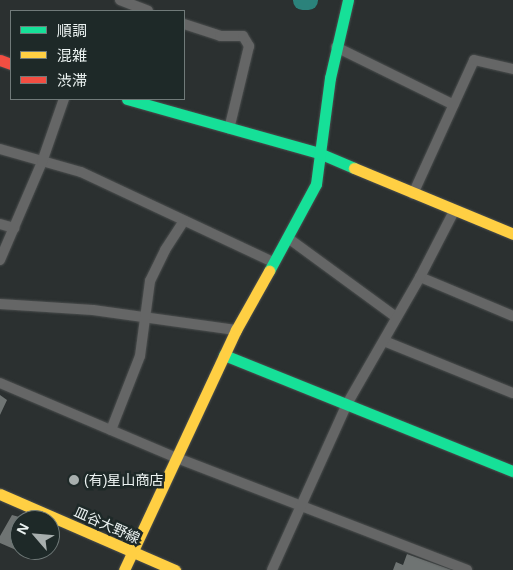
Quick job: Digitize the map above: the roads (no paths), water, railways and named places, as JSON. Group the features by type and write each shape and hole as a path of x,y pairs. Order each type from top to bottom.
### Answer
{"street":[{"path":"120,0 145,10"},
{"path":"124,570 236,330 316,184 319,173 319,153 336,47 348,0"},
{"path":"185,24 220,36 243,36 249,46 229,129"},
{"path":"336,47 454,105"},
{"path":"414,194 474,60 513,70"},
{"path":"0,260 42,162 64,100"},
{"path":"130,100 319,153 454,211 512,231"},
{"path":"0,149 80,172 273,262"},
{"path":"272,570 347,404 420,277 454,211"},
{"path":"111,430 140,356 150,281 165,250 184,221"},
{"path":"0,224 14,228"},
{"path":"288,238 396,317"},
{"path":"420,277 513,316"},
{"path":"0,304 93,310 144,319 236,330"},
{"path":"384,341 513,393"},
{"path":"224,356 513,471"},
{"path":"0,383 299,507 467,570"},
{"name":"皿谷大野線","path":"0,494 175,570"}],"waterway":[{"path":"302,0 308,0"}],"place":[{"name":"(有)星山商店","path":"74,480"}]}
